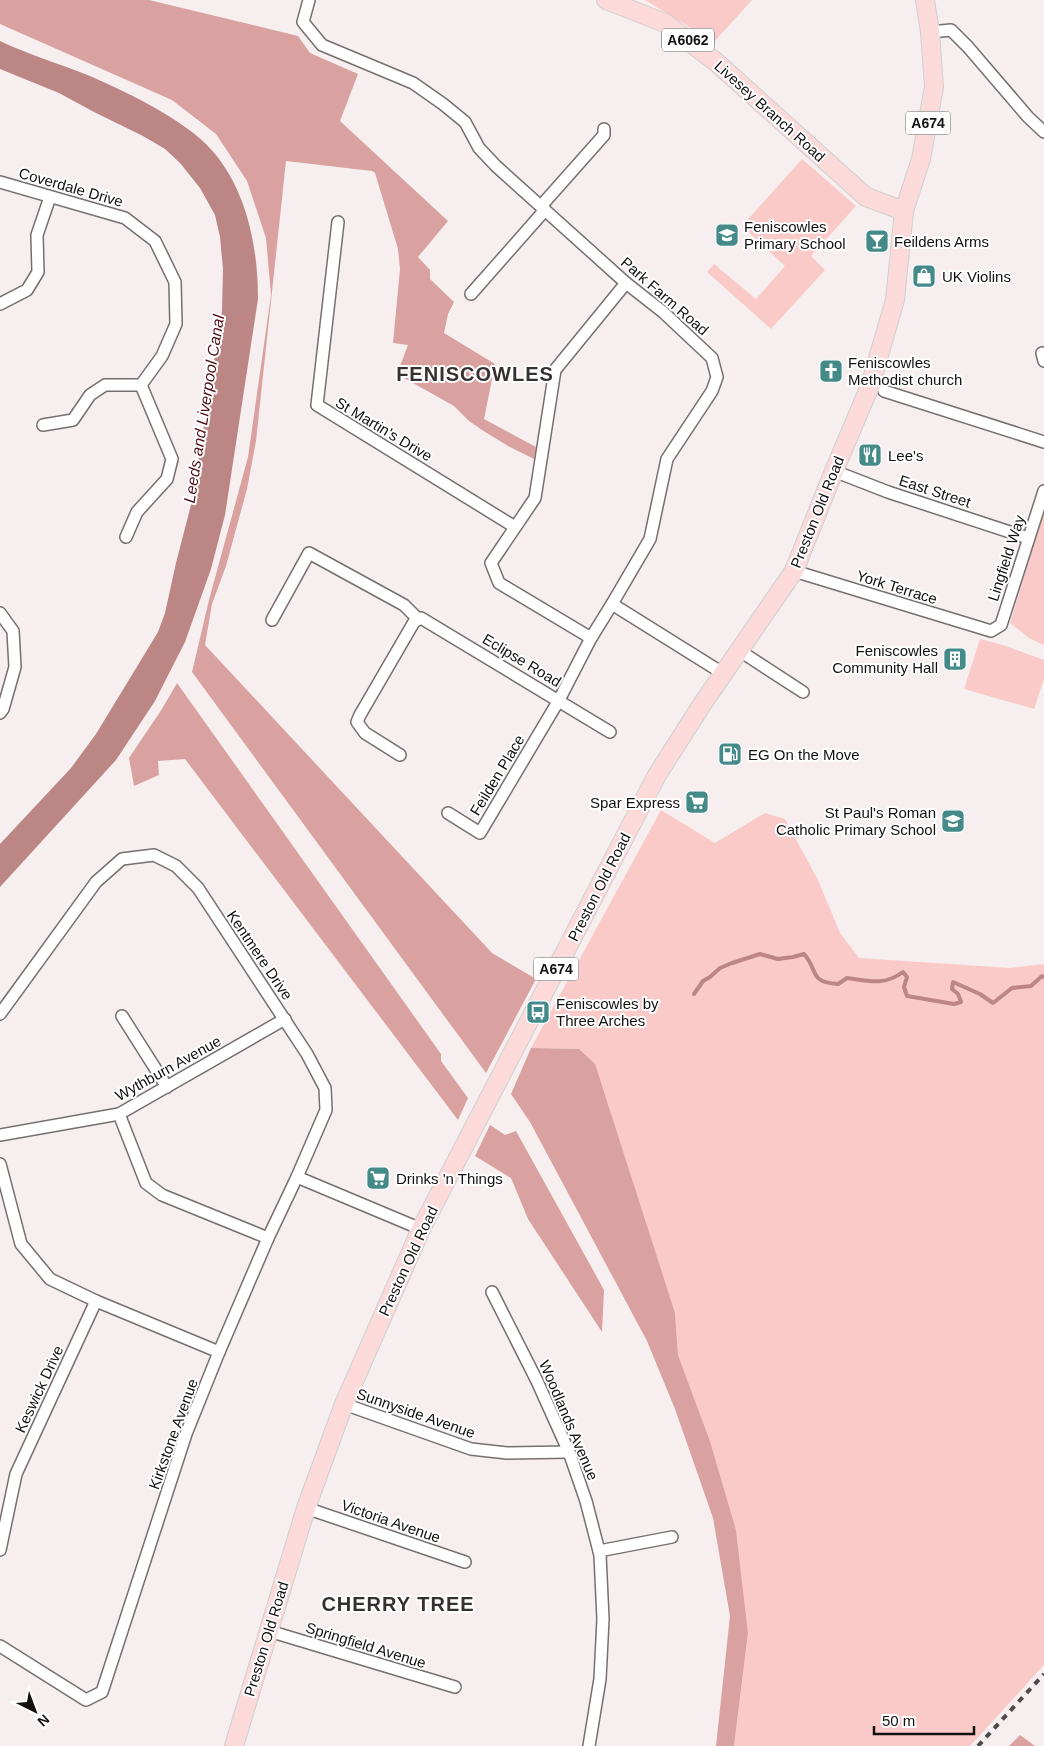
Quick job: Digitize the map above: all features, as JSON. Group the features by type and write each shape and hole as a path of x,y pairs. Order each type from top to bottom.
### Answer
{"main road":[{"name":"Livesey Branch Road","path":"606,0 665,23 716,62 866,197 904,212"},
{"name":"Preston Old Road","path":"235,1746 306,1508 344,1404 421,1229 656,775 794,570 870,386 895,300 904,212 921,159 934,87 930,32 925,0"}],"street":[{"name":"Park Farm Road","path":"309,0 303,22 322,45 413,83 443,104 465,122 479,148 496,166 626,282 663,312 712,358 717,377 712,392 667,458 650,538 591,638 559,700"},
{"path":"930,32 951,30 968,46 1028,117 1044,132"},
{"path":"471,294 604,135 604,129"},
{"name":"Coverdale Drive","path":"0,182 126,218 155,241 175,282 176,324 162,356 141,385"},
{"path":"0,304 27,290 38,272 37,236 50,197"},
{"name":"St Martin's Drive","path":"338,222 317,405 515,527"},
{"path":"591,638 499,583 491,564 535,498 556,370 626,282"},
{"path":"43,425 73,420 90,395 105,385 141,385 172,460 167,479 137,512 126,537"},
{"path":"884,391 1044,442"},
{"name":"East Street","path":"834,471 888,492 1028,538"},
{"name":"Lingfield Way","path":"991,631 1001,625 1044,491"},
{"name":"Eclipse Road","path":"272,620 309,553 404,605 418,619 427,620 610,732"},
{"name":"York Terrace","path":"794,570 991,631"},
{"path":"612,604 724,674"},
{"path":"0,613 13,632 15,667 3,709 0,713"},
{"path":"400,755 365,733 357,722 414,622 418,619"},
{"path":"740,651 803,692"},
{"name":"Feilden Place","path":"448,813 480,833 559,700"},
{"name":"Kentmere Drive","path":"0,1014 96,882 122,859 154,855 176,866 198,888 308,1054 325,1088 326,1110 297,1177"},
{"path":"122,1016 167,1087"},
{"name":"Wythburn Avenue","path":"0,1135 119,1114 285,1019"},
{"path":"119,1114 146,1183 162,1195 268,1238"},
{"path":"0,1164 21,1244 50,1279 96,1301 218,1352"},
{"path":"297,1177 421,1229"},
{"name":"Kirkstone Avenue","path":"0,1646 86,1700 102,1692 186,1434 218,1352 297,1177"},
{"name":"Woodlands Avenue","path":"492,1292 537,1380 569,1452 586,1501 599,1552 603,1619 601,1669 589,1746"},
{"name":"Keswick Drive","path":"0,1550 16,1474 96,1301"},
{"name":"Sunnyside Avenue","path":"344,1404 471,1449 507,1453 569,1452"},
{"name":"Victoria Avenue","path":"306,1508 466,1562"},
{"path":"599,1552 672,1537"},
{"name":"Springfield Avenue","path":"269,1631 455,1687"}],"shaded area":[{"path":"0,0 149,0 298,36 310,53 358,74 340,121 448,221 418,257 430,270 430,279 454,302 448,314 444,333 495,364 484,419 536,447 534,459 482,430 469,421 454,406 397,374 408,345 393,343 400,269 398,249 375,173 372,171 286,161 256,441 247,489 226,566 212,604 205,645 492,953 536,979 486,1073 192,672 209,600 248,457 271,295 266,238 247,181 216,134 172,100 0,24"},
{"path":"645,0 752,0 714,42"},
{"path":"0,41 85,74 132,96 165,114 206,144 220,160 231,178 247,216 256,258 258,299 225,515 211,569 185,642 155,701 116,760 0,887 0,844 71,768 96,734 158,632 165,613 192,501 222,311 223,269 220,237 215,215 200,188 180,163 165,149 143,136 59,93 0,69"},
{"path":"802,159 856,206 811,256 825,270 771,329 707,272 714,264 756,299 785,266 742,226"},
{"path":"1044,510 1044,645 1029,638 1010,623"},
{"path":"980,639 1044,660 1044,679 1034,709 964,689"},
{"path":"177,683 441,1054 441,1061 468,1098 458,1120 185,759 158,761 159,775 134,786 129,758"},
{"path":"661,810 715,843 765,813 785,819 818,880 840,933 859,958 1010,968 1044,964 1044,1665 970,1746 734,1746 748,1633 736,1530 710,1441 678,1355 675,1313 645,1223 579,1049 531,1048"},
{"path":"531,1048 579,1049 595,1064 675,1313 678,1355 710,1441 736,1530 748,1633 734,1746 716,1746 730,1616 713,1518 675,1409 647,1341 530,1122 511,1094"},
{"path":"490,1125 505,1135 516,1131 604,1290 602,1332 528,1219 511,1178 475,1156"},
{"path":"1020,1735 1035,1746 1009,1746"}],"waterway":[{"path":"694,994 703,981 720,968 760,954 778,959 804,954 809,960 815,975 822,981 829,983 838,984 847,978 883,981 903,972 907,977 904,987 907,996 954,1004 961,1002 958,994 952,989 953,982 980,994 993,1003 1012,988 1031,986 1042,976 1044,977"}],"railway":[{"path":"978,1746 1044,1674"}],"place":[{"name":"Feniscowles Primary School","path":"727,235"},
{"name":"Feildens Arms","path":"877,241"},
{"name":"UK Violins","path":"924,276"},
{"name":"Feniscowles Methodist church","path":"831,371"},
{"name":"Lee's","path":"870,455"},
{"name":"Feniscowles Community Hall","path":"955,659"},
{"name":"EG On the Move","path":"730,754"},
{"name":"Spar Express","path":"697,802"},
{"name":"St Paul's Roman Catholic Primary School","path":"953,821"},
{"name":"Feniscowles by Three Arches","path":"538,1012"},
{"name":"Drinks 'n Things","path":"378,1178"}],"district":[{"name":"FENISCOWLES","path":"475,374"},
{"name":"CHERRY TREE","path":"398,1604"}],"water label":[{"name":"Leeds and Liverpool Canal","path":"204,409"}]}
